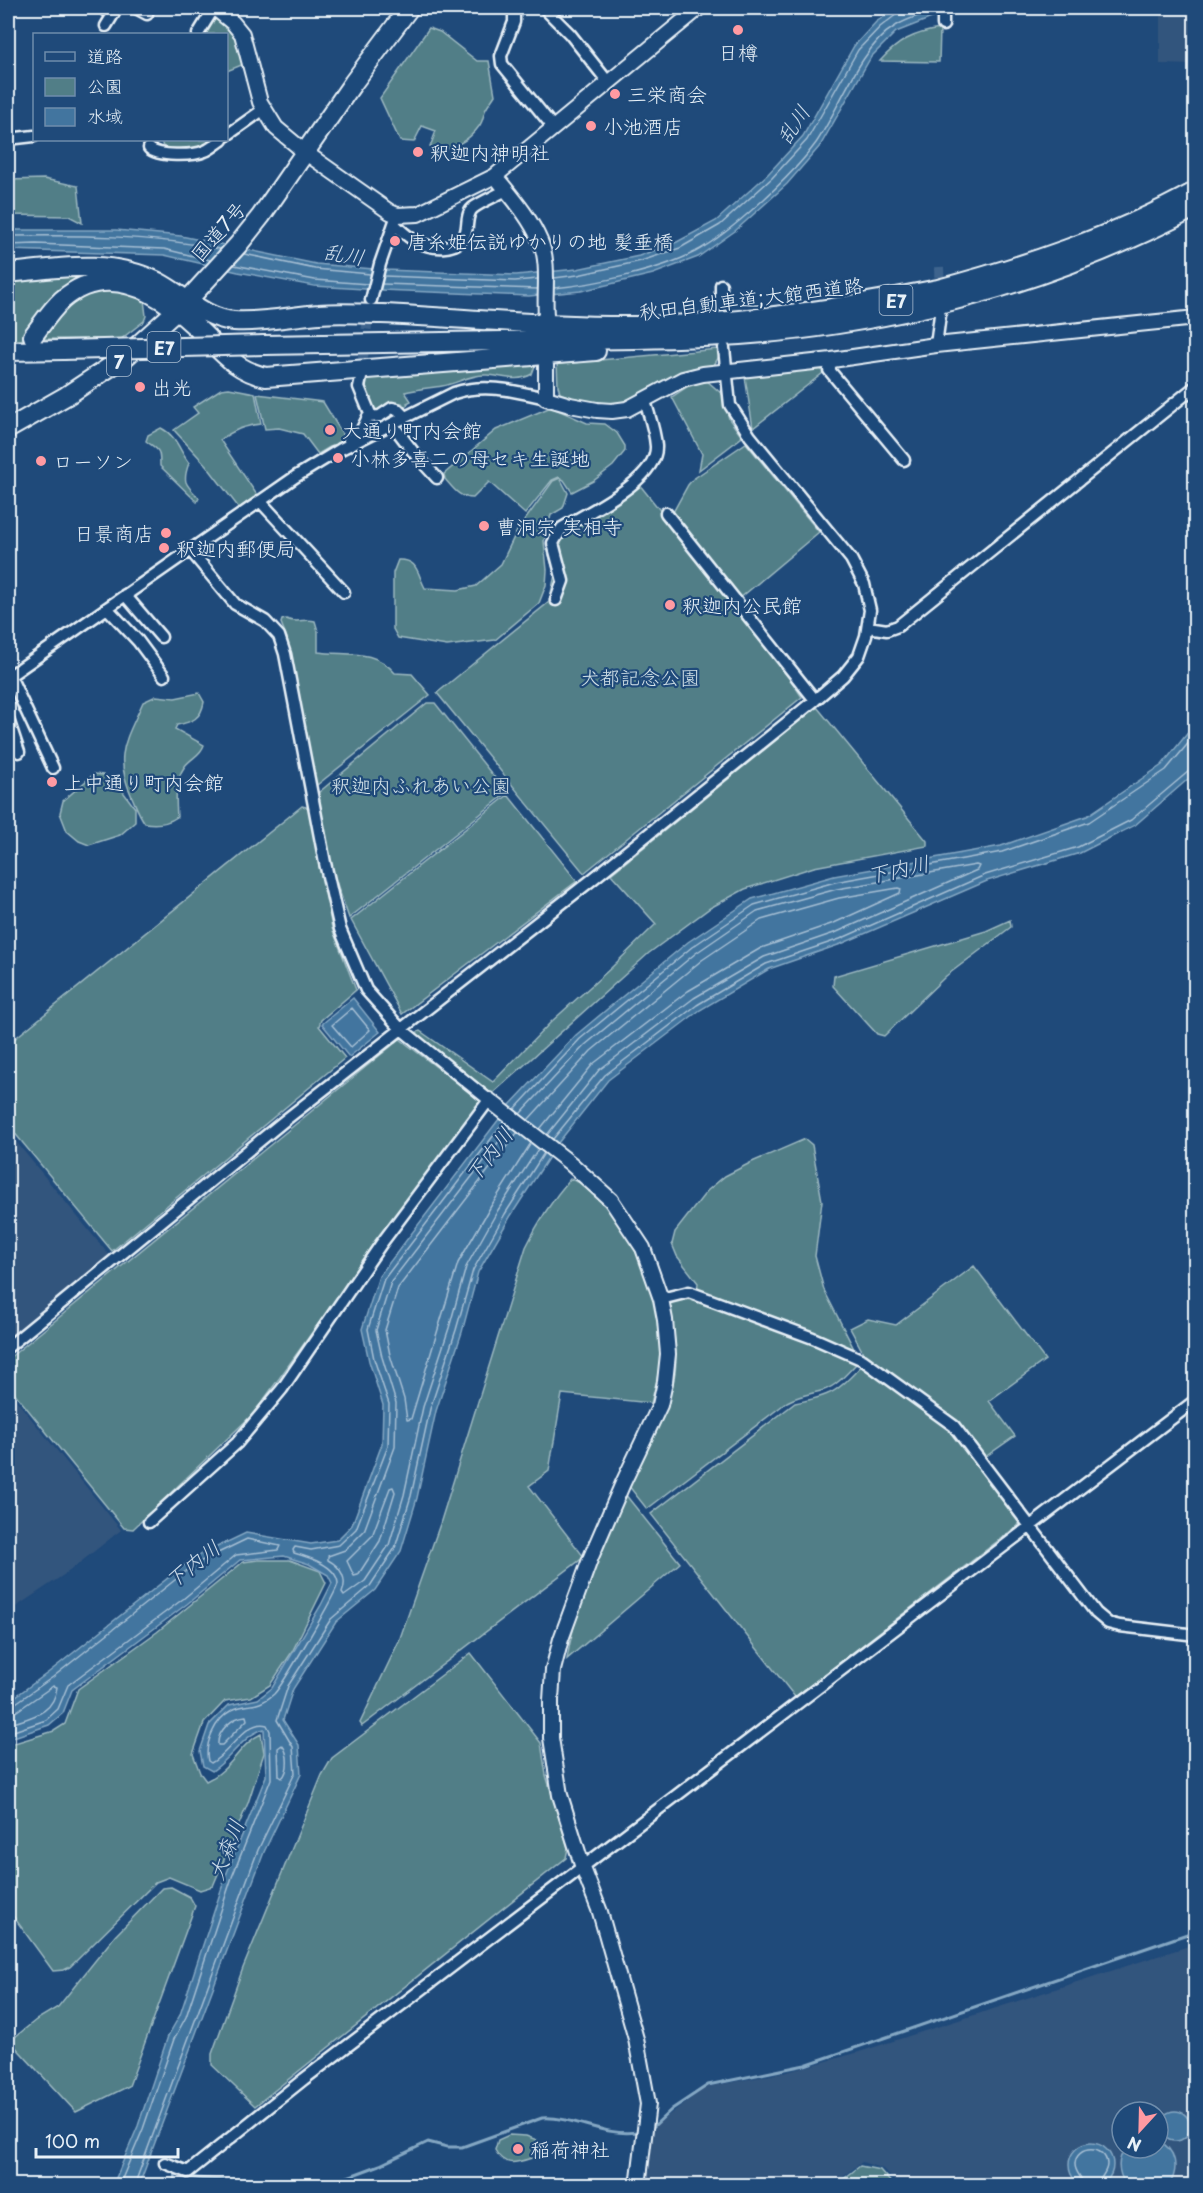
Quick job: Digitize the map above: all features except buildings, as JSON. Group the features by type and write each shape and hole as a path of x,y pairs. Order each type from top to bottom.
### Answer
{"highway":[{"name":"国道7号","path":"8,429 66,396 125,357 181,306 238,245 409,8"},
{"name":"秋田自動車道;大館西道路","path":"580,340 686,332 784,320 843,311 943,288 1004,271 1080,244 1172,204 1196,190"},
{"name":"秋田自動車道;大館西道路","path":"8,351 705,338 837,325 936,305 1014,283 1138,236 1196,207"},
{"path":"8,273 86,265 142,275 159,283 238,367 266,377 618,350 705,338"},
{"path":"33,336 63,300 97,282 110,281 133,285 181,306 230,321 341,314 638,326 688,324 795,314 943,288"}],"street":[{"path":"102,8 115,11 106,26"},
{"path":"136,8 147,14"},
{"path":"199,33 215,8 233,23 242,34 264,109 276,128 306,153 390,212 414,241 427,246 442,247 456,244 466,232 468,217 473,208 506,190"},
{"path":"514,8 514,22 501,56 502,64 553,127"},
{"path":"396,220 418,214 495,176 699,8"},
{"path":"943,8 943,25"},
{"path":"547,11 570,34 608,82"},
{"path":"228,135 264,109"},
{"path":"8,139 33,135"},
{"path":"148,148 159,154 199,153 220,141"},
{"path":"495,176 541,242 545,267 545,308"},
{"path":"371,300 380,264 396,220"},
{"path":"721,285 721,304"},
{"path":"936,345 940,315"},
{"path":"53,768 9,676 260,501 333,454 454,393 469,388 485,387 546,398 570,405 612,411 627,409 645,401 682,379 726,370 1196,318"},
{"path":"8,1347 194,1193 400,1028 589,882 815,700 843,676 859,656 868,627 870,610 864,584 851,559 750,436 730,405 724,348"},
{"path":"832,360 829,370 904,460"},
{"path":"546,365 546,398"},
{"path":"360,378 359,387 371,416"},
{"path":"868,627 887,630 898,626 1196,386"},
{"path":"556,600 562,581 554,543 557,534 562,528 635,483 650,467 657,447 645,401"},
{"path":"333,454 361,431 368,417 380,416 392,408 397,409 405,417"},
{"path":"392,424 437,478"},
{"path":"260,501 344,592"},
{"path":"666,513 815,700"},
{"path":"190,550 235,604 265,621 279,636 285,654 340,929 366,990 400,1028 570,1163 610,1200 643,1248 661,1299 668,1354 660,1406 622,1483 591,1557 561,1639 554,1670 551,1700 554,1760 560,1795 583,1868 600,1912 636,2039 647,2091 648,2104 638,2186"},
{"path":"125,595 161,637"},
{"path":"107,608 138,641 164,676"},
{"path":"8,719 19,752"},
{"path":"150,1522 237,1443 282,1389 381,1244 489,1100"},
{"path":"661,1299 689,1292 813,1338 863,1360 954,1426 1096,1613 1108,1623 1196,1635"},
{"path":"165,2163 188,2172 313,2072 1196,1400"}],"shaded area":[{"path":"1160,8 1195,8 1195,65 1160,64"},
{"path":"8,1132 109,1255 8,1338"},
{"path":"8,1390 121,1530 68,1572 8,1612"},
{"path":"1195,1944 1195,2185 898,2185 883,2169 862,2162 833,2185 643,2186 649,2139 657,2124 706,2087 787,2072 856,2053"}],"green space":[{"path":"219,19 233,33 244,64 228,71 228,33 202,33 210,20"},
{"path":"429,28 440,32 477,61 489,61 495,95 476,131 451,148 430,147 436,131 422,126 414,142 400,141 380,98"},
{"path":"940,29 939,62 880,61 893,48 907,39"},
{"path":"161,141 215,141 203,149 164,151"},
{"path":"44,179 78,186 82,223 69,216 8,215 8,180"},
{"path":"95,273 42,309 26,329 22,340 8,340 8,279"},
{"path":"99,291 122,292 144,300 146,316 144,321 121,339 42,339 71,303"},
{"path":"718,349 720,355 714,365 693,368 632,399 614,404 577,401 560,393 558,386 557,364"},
{"path":"536,363 532,374 526,377 481,375 448,385 405,392 411,401 405,407 402,403 392,402 378,412 375,411 365,388 366,378"},
{"path":"822,367 823,373 753,428 745,377"},
{"path":"705,379 723,395 729,419 742,437 699,470 702,454 672,397 693,383"},
{"path":"229,388 255,393 261,424 239,429 220,440 257,495 239,508 206,465 174,430 198,413 193,407 221,389"},
{"path":"257,394 323,402 345,438 318,454 303,434 279,428 265,429"},
{"path":"551,407 587,423 605,424 617,433 625,446 625,451 613,466 593,481 572,492 564,480 559,477 552,480 525,514 489,482 473,498 468,498 460,494 445,479 444,474 496,430"},
{"path":"161,428 174,439 189,463 185,479 199,498 197,502 160,466 158,451 146,441 148,435"},
{"path":"746,443 819,532 739,599 671,516 693,479"},
{"path":"560,478 568,493 563,508 551,515 544,541 546,585 539,603 495,640 447,646 398,638 393,629 393,573 398,560 405,560 413,564 425,588 458,590 476,586 501,564 517,531 553,481"},
{"name":"犬都記念公園","path":"635,479 770,648 802,697 584,873 437,693 549,602 555,575 548,552 549,535 555,525 599,502"},
{"path":"286,619 315,621 318,631 318,652 369,656 387,665 395,673 412,674 430,695 317,785 313,780 287,638 281,623"},
{"path":"199,693 204,702 201,712 195,719 177,725 175,729 204,745 181,772 176,791 177,817 162,823 145,823 139,814 123,770 124,748 131,727 143,702 156,696 175,698"},
{"name":"釈迦内ふれあい公園","path":"427,703 435,703 507,793 349,918 332,870 318,793"},
{"path":"817,707 927,841 927,846 814,867 745,889 710,908 649,953 492,1094 415,1033 420,1031 493,1082 551,1022 656,924 611,874"},
{"path":"94,774 103,775 121,789 135,808 135,822 120,835 89,845 79,841 67,831 60,813 63,801"},
{"path":"508,795 577,881 402,1014 351,920"},
{"path":"302,806 310,808 332,928 356,990 321,1020 319,1026 345,1058 112,1251 8,1125 8,1044"},
{"path":"1010,920 1011,927 946,976 884,1036 877,1034 833,986 834,976 986,931"},
{"path":"400,1039 483,1103 367,1256 255,1412 133,1529 124,1528 8,1385 8,1359"},
{"path":"805,1139 812,1145 822,1201 815,1256 824,1290 854,1349 697,1291 698,1283 677,1256 672,1244 675,1232 707,1191 725,1176"},
{"path":"570,1179 588,1188 604,1202 619,1222 644,1269 658,1316 661,1335 660,1361 651,1403 562,1394 549,1471 529,1486 584,1557 362,1726 360,1723 399,1641 440,1524 526,1247 557,1195"},
{"path":"974,1266 1045,1360 989,1401 1015,1436 985,1457 958,1425 866,1358 850,1328 868,1319 896,1325"},
{"path":"684,1298 691,1298 858,1362 829,1388 787,1402 647,1509 628,1485 643,1459 668,1403 675,1373 676,1356 669,1304"},
{"path":"863,1364 951,1430 1021,1523 795,1697 651,1514 795,1403 826,1395 840,1387"},
{"path":"625,1494 680,1563 567,1659 584,1595"},
{"path":"290,1560 320,1571 326,1583 292,1652 270,1685 251,1697 225,1701 204,1723 193,1754 200,1773 206,1781 222,1770 253,1738 261,1734 264,1753 248,1803 213,1886 200,1890 169,1877 156,1882 70,1967 53,1971 8,1909 8,1745 54,1731 65,1724 78,1689 157,1632 243,1562"},
{"path":"471,1653 541,1743 546,1775 568,1848 566,1858 255,2106 212,2065 212,2054 243,1968 322,1775 332,1758"},
{"path":"171,1887 190,1897 195,1906 129,2086 76,2112 10,2041 36,2020 58,2007 115,1936 162,1888"},
{"path":"509,2135 526,2136 537,2140 538,2147 535,2157 523,2161 503,2160 495,2150 498,2140"},
{"path":"860,2166 880,2170 893,2185 836,2185"}],"water":[{"path":"897,8 965,8 896,32 871,57 820,146 787,184 735,231 698,257 653,274 581,291 529,296 314,286 164,255 8,250 8,230 116,230 181,236 316,264 385,270 516,275 577,269 639,256 677,242 716,221 768,174 803,136 854,46 876,22"},
{"name":"下内川","path":"1195,724 1195,773 1135,825 1080,853 987,881 841,944 769,969 700,1010 608,1080 558,1143 478,1272 462,1332 436,1411 417,1498 401,1551 375,1590 336,1622 293,1689 283,1720 299,1745 301,1774 264,1852 139,2185 113,2185 138,2126 168,2036 180,2015 226,1875 266,1776 264,1729 250,1736 212,1771 203,1766 200,1751 209,1725 229,1705 258,1699 272,1688 332,1583 328,1575 309,1564 284,1556 240,1560 187,1604 72,1690 63,1713 49,1725 8,1739 8,1702 192,1559 246,1533 311,1544 337,1540 352,1525 382,1444 383,1405 362,1329 379,1276 509,1106 576,1035 688,942 752,899 834,876 1001,846 1087,816 1162,765"},
{"path":"353,998 380,1032 349,1057 322,1024"},
{"path":"1175,2111 1181,2113 1190,2126 1185,2136 1175,2141 1170,2139 1170,2113"},
{"path":"1091,2143 1106,2150 1112,2160 1111,2173 1106,2180 1091,2187 1076,2180 1069,2165 1076,2150"},
{"path":"1170,2151 1175,2167 1169,2185 1126,2185 1121,2176 1120,2160 1170,2160"}],"waterway":[{"path":"652,2128 672,2109 708,2085 805,2065 1196,1931"},
{"path":"337,2181 380,2165 428,2142 447,2147 462,2147 542,2118 566,2120 613,2132 637,2132"},
{"path":"172,2186 176,2174 229,2181 247,2186"}],"tunnel":[{"path":"939,267 940,294"},
{"path":"361,374 369,309"}],"place":[{"name":"日樽","path":"738,30"},
{"name":"三栄商会","path":"615,94"},
{"name":"小池酒店","path":"591,126"},
{"name":"釈迦内神明社","path":"418,152"},
{"name":"唐糸姫伝説ゆかりの地 髪垂橋","path":"395,241"},
{"name":"出光","path":"140,387"},
{"name":"大通り町内会館","path":"330,430"},
{"name":"小林多喜二の母セキ生誕地","path":"338,458"},
{"name":"ローソン","path":"41,461"},
{"name":"曹洞宗 実相寺","path":"484,526"},
{"name":"日景商店","path":"166,533"},
{"name":"釈迦内郵便局","path":"164,548"},
{"name":"釈迦内公民館","path":"670,605"},
{"name":"上中通り町内会館","path":"52,782"},
{"name":"稲荷神社","path":"518,2149"}],"water label":[{"name":"乱川","path":"792,124"},
{"name":"乱川","path":"344,253"},
{"name":"大森川","path":"225,1849"}]}
